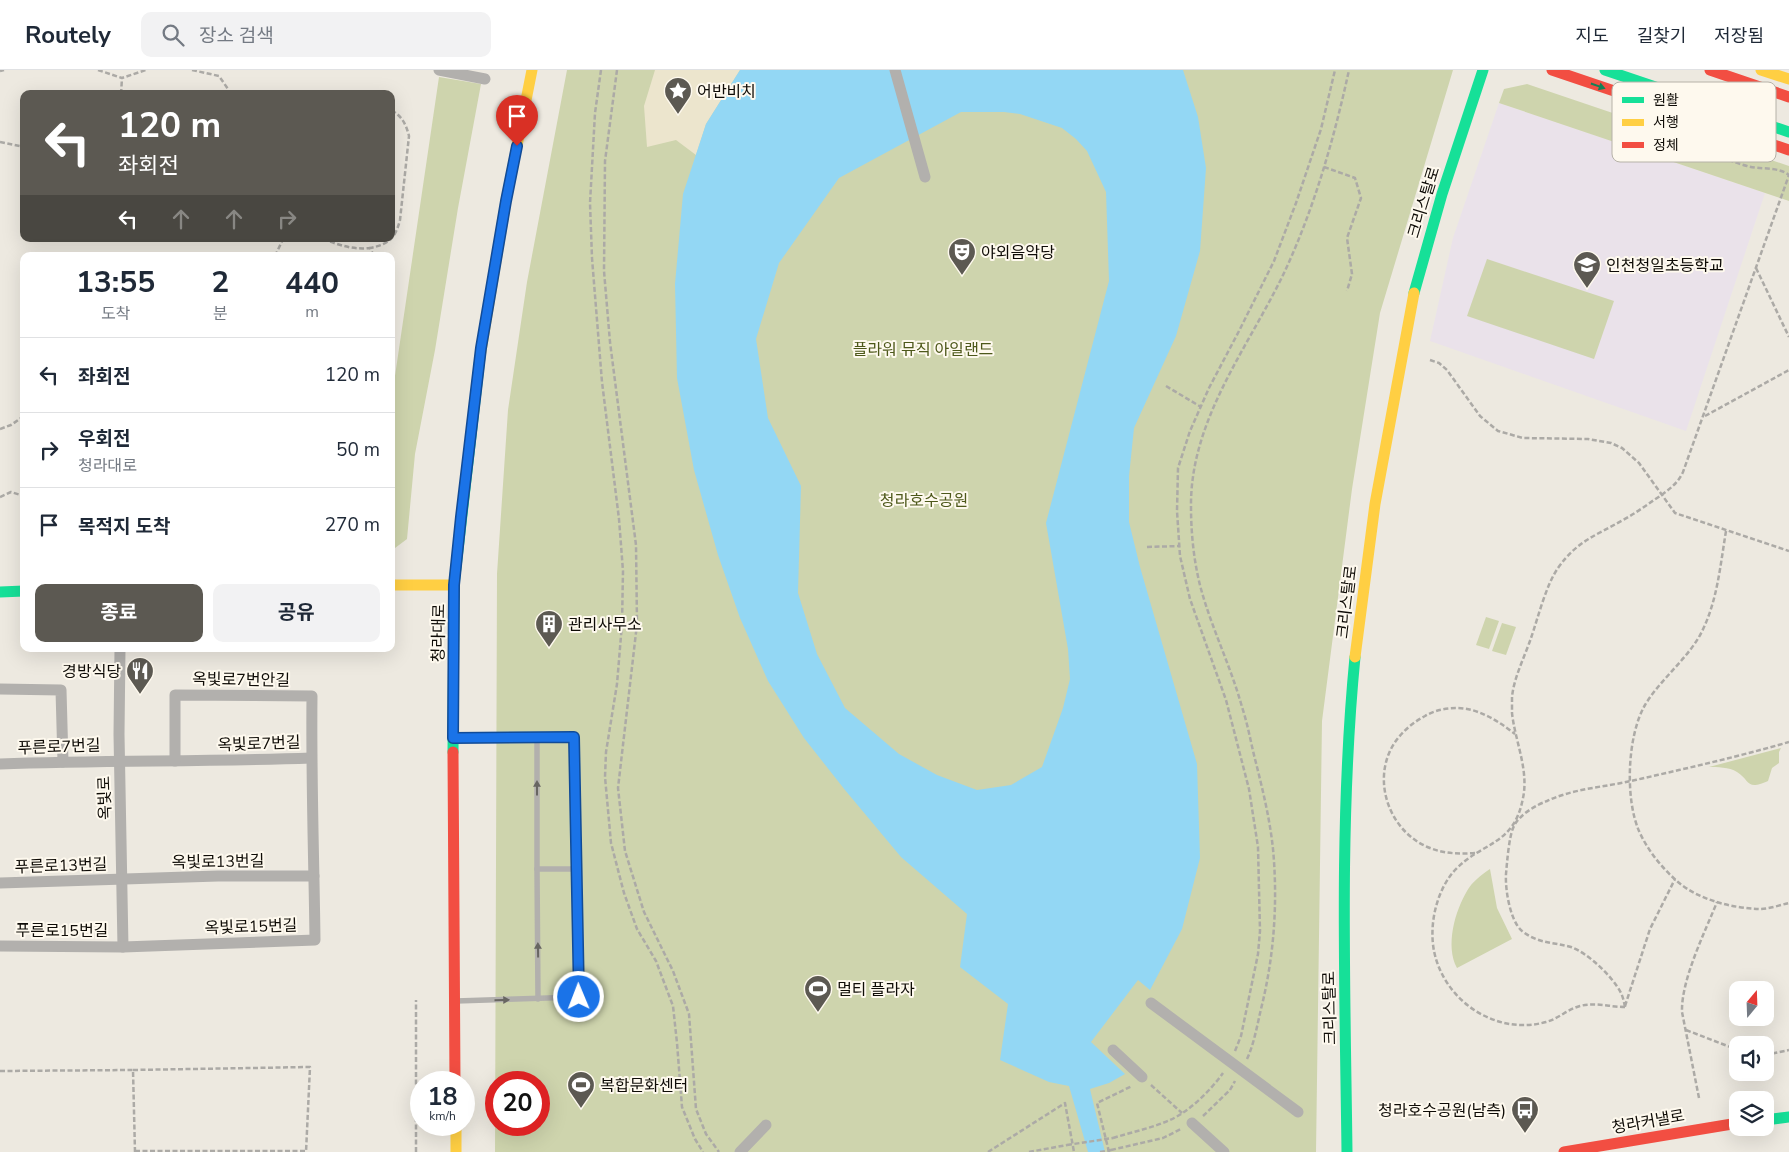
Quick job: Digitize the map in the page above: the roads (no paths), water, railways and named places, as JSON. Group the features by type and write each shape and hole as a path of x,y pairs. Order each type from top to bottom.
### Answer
{"street":[{"path":"439,70 485,79"},
{"name":"청라대로","path":"455,1071 454,585 481,348 506,201 532,70"},
{"path":"895,70 925,177"},
{"name":"크리스탈로","path":"1348,1152 1345,948 1348,770 1355,663 1366,563 1413,298 1444,188 1483,70"},
{"path":"1552,70 1612,90"},
{"path":"1605,70 1641,82"},
{"path":"1710,70 1745,82"},
{"path":"1761,70 1789,79"},
{"path":"1776,93 1789,97"},
{"path":"1776,128 1789,132"},
{"path":"1776,146 1789,150"},
{"path":"395,585 454,585"},
{"path":"0,592 20,591"},
{"name":"옥빛로","path":"120,652 123,947"},
{"path":"0,689 62,690 64,762"},
{"name":"옥빛로7번안길","path":"175,761 175,695 312,696 311,758"},
{"name":"옥빛로7번길","path":"120,761 311,758 314,876"},
{"name":"푸른로7번길","path":"0,764 120,761"},
{"name":"옥빛로13번길","path":"122,880 314,876"},
{"name":"옥빛로15번길","path":"123,947 315,940 314,876"},
{"name":"푸른로13번길","path":"0,883 122,880"},
{"name":"푸른로15번길","path":"0,946 123,947"},
{"path":"1151,1003 1298,1112"},
{"path":"1113,1050 1142,1077"},
{"path":"1774,1119 1789,1117"},
{"path":"1192,1123 1224,1152"},
{"name":"청라커낼로","path":"1564,1152 1729,1124"},
{"path":"740,1152 766,1125"},
{"path":"456,1136 456,1152"}],"lane":[{"path":"453,738 574,737 579,997 454,1000"},
{"path":"537,738 536,870 538,999"},
{"path":"536,870 576,869"}],"water":[{"path":"740,70 1183,70 1198,117 1206,168 1200,251 1176,336 1134,428 1129,476 1129,522 1140,567 1197,764 1200,858 1182,929 1150,990 1138,980 1091,1042 1125,1074 1109,1083 1090,1089 1105,1152 1088,1152 1069,1086 1049,1082 1000,1060 1008,1004 960,967 967,914 901,857 804,738 768,681 740,618 718,555 694,470 677,378 675,284 683,194 706,124","holes":["961,112 1020,114 1062,128 1087,151 1106,192 1109,281 1046,523 1068,649 1070,679 1063,708 1042,767 1011,785 977,790 937,775 899,754 845,708 817,654 798,593 801,486 768,418 756,339 779,263 839,178"]}],"place":[{"name":"어반비치","path":"678,115"},
{"name":"야외음악당","path":"962,276"},
{"name":"인천청일초등학교","path":"1587,289"},
{"name":"관리사무소","path":"549,648"},
{"name":"경방식당","path":"140,695"},
{"name":"멀티 플라자","path":"818,1013"},
{"name":"복합문화센터","path":"581,1109"},
{"name":"청라호수공원(남측)","path":"1525,1134"}],"park label":[{"name":"플라워 뮤직 아일랜드","path":"923,349"},
{"name":"청라호수공원","path":"924,500"}]}
